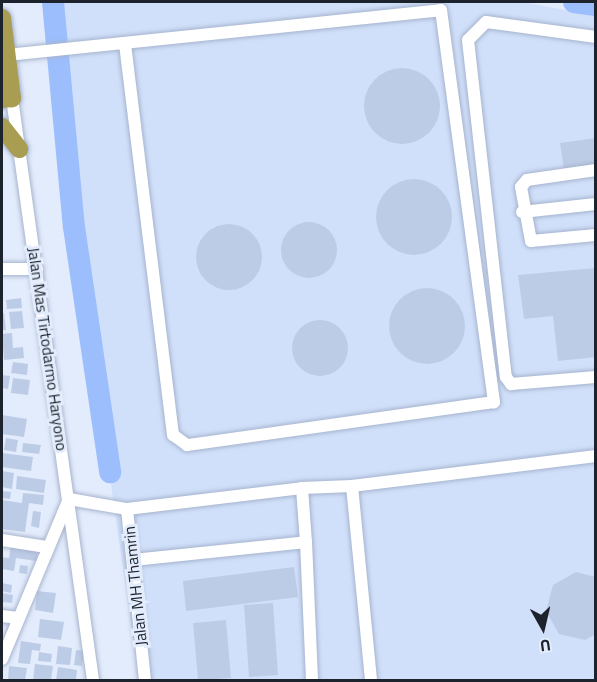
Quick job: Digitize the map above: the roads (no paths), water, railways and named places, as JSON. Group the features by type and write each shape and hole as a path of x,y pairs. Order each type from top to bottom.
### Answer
{"highway":[{"name":"Jalan Mas Tirtodarmo Haryono","path":"2,18 7,98"},
{"path":"2,127 19,149"}],"street":[{"path":"6,67 39,51 125,45 443,12 494,402 187,445 173,435 125,45"},
{"path":"596,37 486,22 468,40 506,377 511,384 596,377"},
{"name":"Jalan Mas Tirtodarmo Haryono","path":"7,98 19,149 37,269 93,681"},
{"path":"596,170 527,180 521,187 522,212 531,241 596,235"},
{"path":"522,212 596,204"},
{"path":"2,269 37,269"},
{"path":"127,509 302,489 352,486 596,456"},
{"path":"352,486 371,681"},
{"path":"302,489 312,681"},
{"path":"2,659 46,547 69,499"},
{"name":"Jalan MH Thamrin","path":"69,499 127,509 145,681"},
{"path":"2,540 46,547"},
{"path":"133,560 306,542"},
{"path":"2,616 18,618"}],"waterway":[{"path":"53,2 74,227 110,472"},
{"path":"574,2 596,5"}]}
